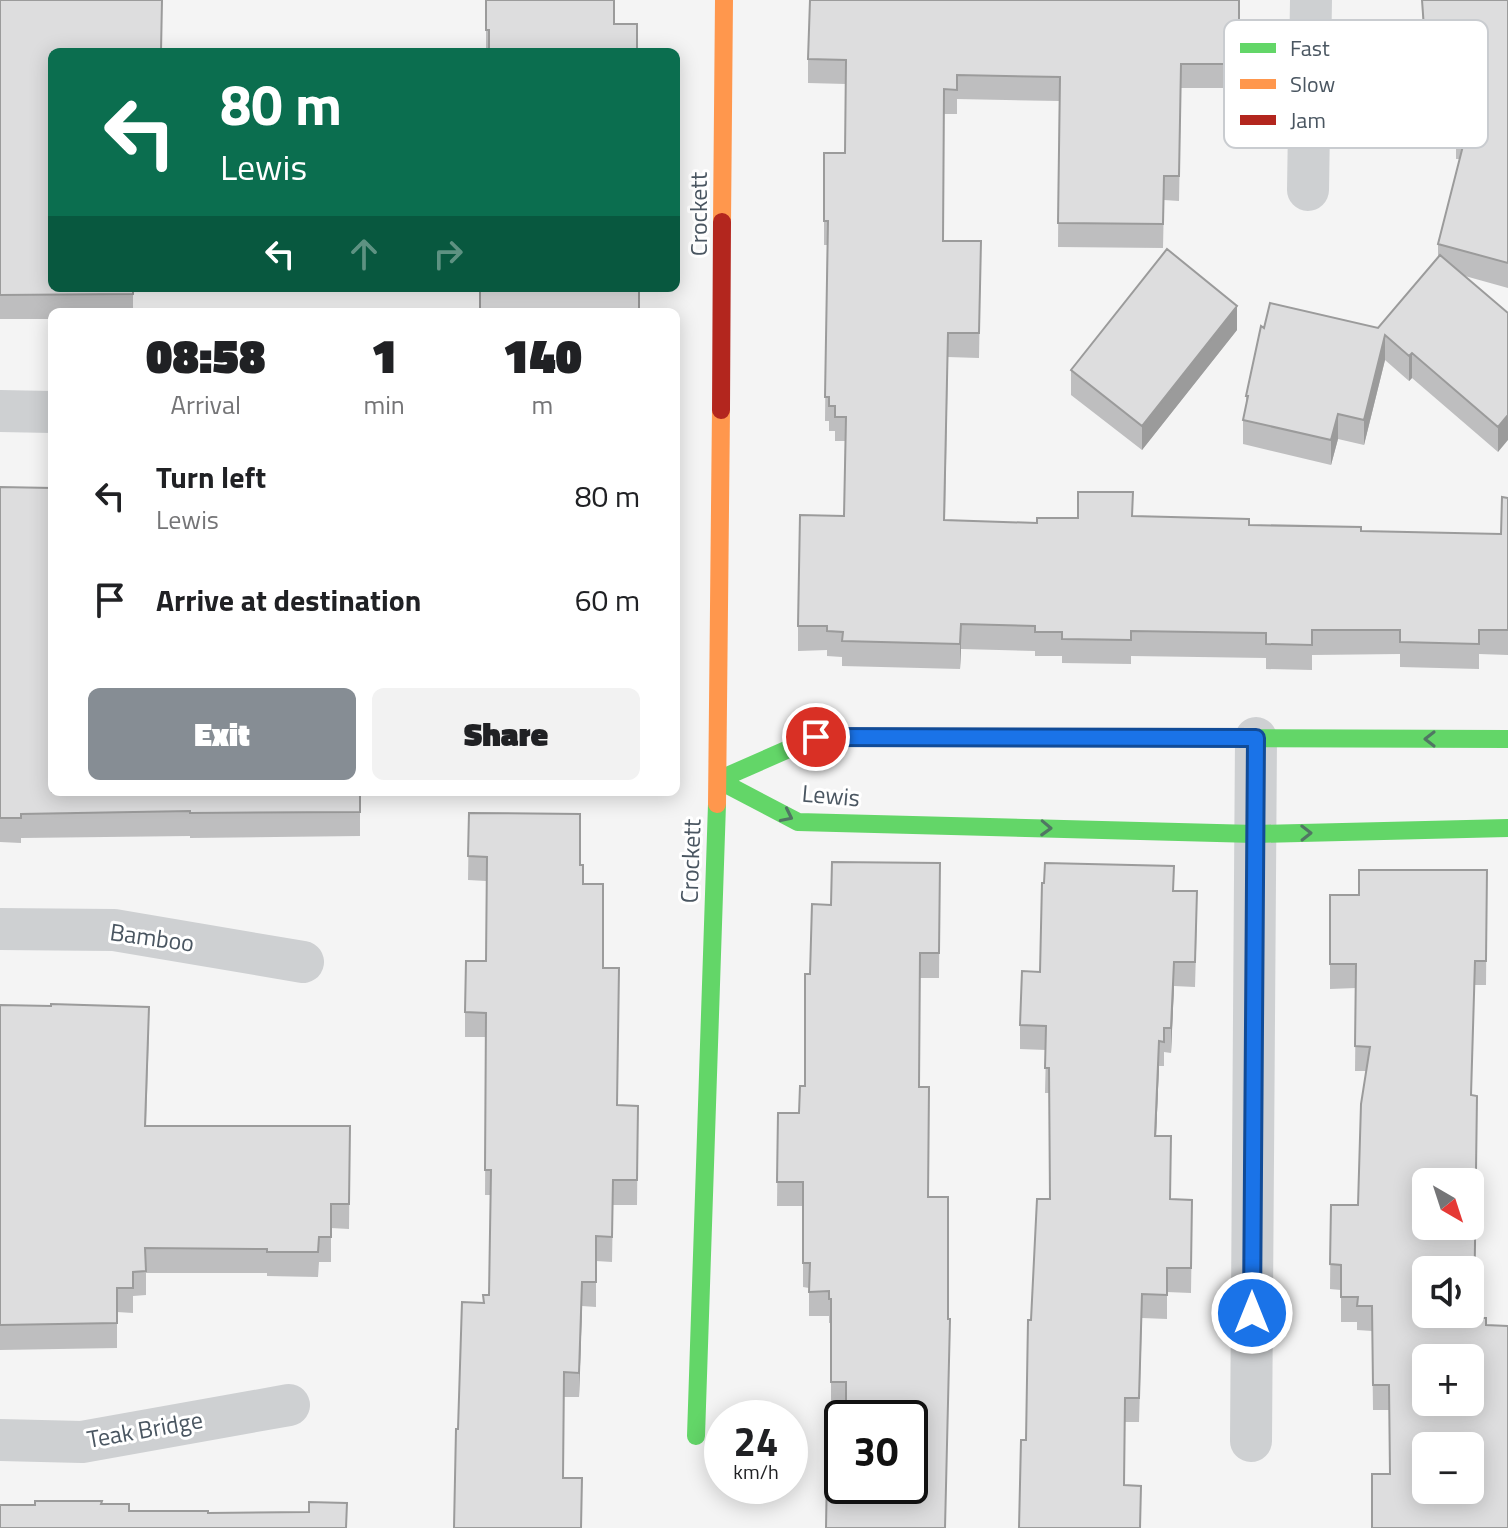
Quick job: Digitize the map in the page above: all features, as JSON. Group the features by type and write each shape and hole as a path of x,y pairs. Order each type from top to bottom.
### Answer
{"street":[{"name":"Crockett","path":"696,1436 718,780 724,0"},
{"path":"1311,0 1311,20"},
{"path":"1308,190 1309,148"},
{"path":"0,411 48,412"},
{"name":"Lewis","path":"718,780 816,737 1508,739"},
{"path":"1251,1441 1256,738"},
{"name":"Lewis","path":"718,780 798,822 1255,834 1508,828"},
{"name":"Bamboo","path":"0,929 114,930 303,962"},
{"name":"Teak Bridge","path":"0,1440 82,1442 289,1405"}],"building":[{"path":"0,0 162,0 161,48 48,48 48,292 133,294 0,295"},
{"path":"486,0 614,0 614,24 637,24 637,48 489,48 489,30 486,30"},
{"path":"810,0 1239,0 1239,20 1224,20 1224,64 1181,64 1179,176 1164,176 1163,224 1058,223 1060,77 957,75 957,90 944,89 943,241 981,241 979,333 948,333 944,520 1037,523 1037,518 1078,518 1078,492 1133,492 1132,516 1249,519 1249,525 1361,527 1361,531 1501,534 1502,497 1508,498 1508,630 1479,630 1479,644 1400,642 1400,630 1312,630 1312,645 1266,644 1266,633 1131,631 1131,640 1062,639 1062,632 1035,632 1035,626 961,624 960,644 842,641 843,632 827,631 827,626 798,626 800,515 844,516 846,417 835,417 835,406 829,406 829,397 825,397 828,221 824,221 824,153 845,153 846,60 808,59"},
{"path":"1422,0 1508,0 1508,263 1438,244 1462,148 1488,148 1488,20 1423,20"},
{"path":"1167,249 1237,306 1142,426 1071,370"},
{"path":"1440,255 1508,313 1508,415 1498,427 1412,353 1409,356 1385,335 1364,420 1338,414 1331,440 1243,420 1261,326 1264,328 1270,303 1378,328"},
{"path":"480,292 639,292 639,308 480,308"},
{"path":"0,487 48,488 48,796 360,796 360,812 190,811 21,814 21,818 0,818"},
{"path":"469,813 580,814 583,884 603,884 603,968 619,968 617,1105 638,1106 637,1180 613,1180 612,1237 596,1236 596,1282 582,1282 579,1373 564,1372 563,1478 582,1478 581,1528 454,1528 462,1302 484,1303 483,1295 489,1295 491,1170 485,1170 486,1013 465,1012 466,961 486,961 487,857 468,856"},
{"path":"832,862 940,863 939,953 920,953 919,1087 929,1087 928,1197 948,1197 950,1319 945,1528 826,1528 826,1504 928,1504 928,1400 846,1400 846,1382 831,1382 831,1299 829,1291 809,1292 810,1263 803,1263 803,1182 777,1182 778,1113 799,1113 800,1086 805,1086 805,974 810,974 812,904 831,905"},
{"path":"1045,863 1174,866 1173,891 1197,891 1195,962 1174,962 1171,1028 1164,1028 1164,1042 1159,1041 1155,1136 1171,1136 1170,1199 1192,1200 1191,1268 1167,1268 1167,1295 1142,1294 1139,1398 1125,1398 1124,1485 1141,1486 1140,1528 1019,1528 1021,1440 1026,1440 1028,1320 1031,1320 1037,1199 1050,1199 1046,1026 1020,1025 1022,971 1040,972"},
{"path":"1359,870 1487,870 1486,961 1475,961 1471,1095 1477,1096 1476,1168 1412,1168 1412,1240 1475,1240 1475,1256 1412,1256 1412,1328 1484,1328 1484,1318 1486,1325 1508,1326 1508,1528 1372,1528 1372,1474 1390,1474 1389,1385 1373,1385 1372,1306 1357,1306 1358,1297 1341,1297 1341,1265 1330,1264 1331,1205 1358,1205 1361,1104 1370,1047 1355,1046 1356,964 1330,964 1330,895 1359,895"},
{"path":"0,1005 149,1007 145,1126 350,1126 349,1204 331,1204 331,1237 319,1237 318,1252 145,1248 146,1271 133,1272 133,1288 117,1288 117,1323 0,1325"},
{"path":"35,1501 102,1501 101,1504 129,1504 129,1511 208,1513 309,1512 309,1502 347,1503 346,1528 0,1528 0,1505 35,1505"}],"traffic: fast":[{"path":"718,780 816,737 1508,739"},
{"path":"718,780 798,822 1255,834 1508,828"},
{"path":"696,1436 717,804"}],"traffic: slow":[{"path":"722,222 724,0"},
{"path":"717,804 721,410"}],"traffic: jam":[{"path":"721,410 722,222"}],"route":[{"path":"816,737 1256,738 1252,1313"}]}
